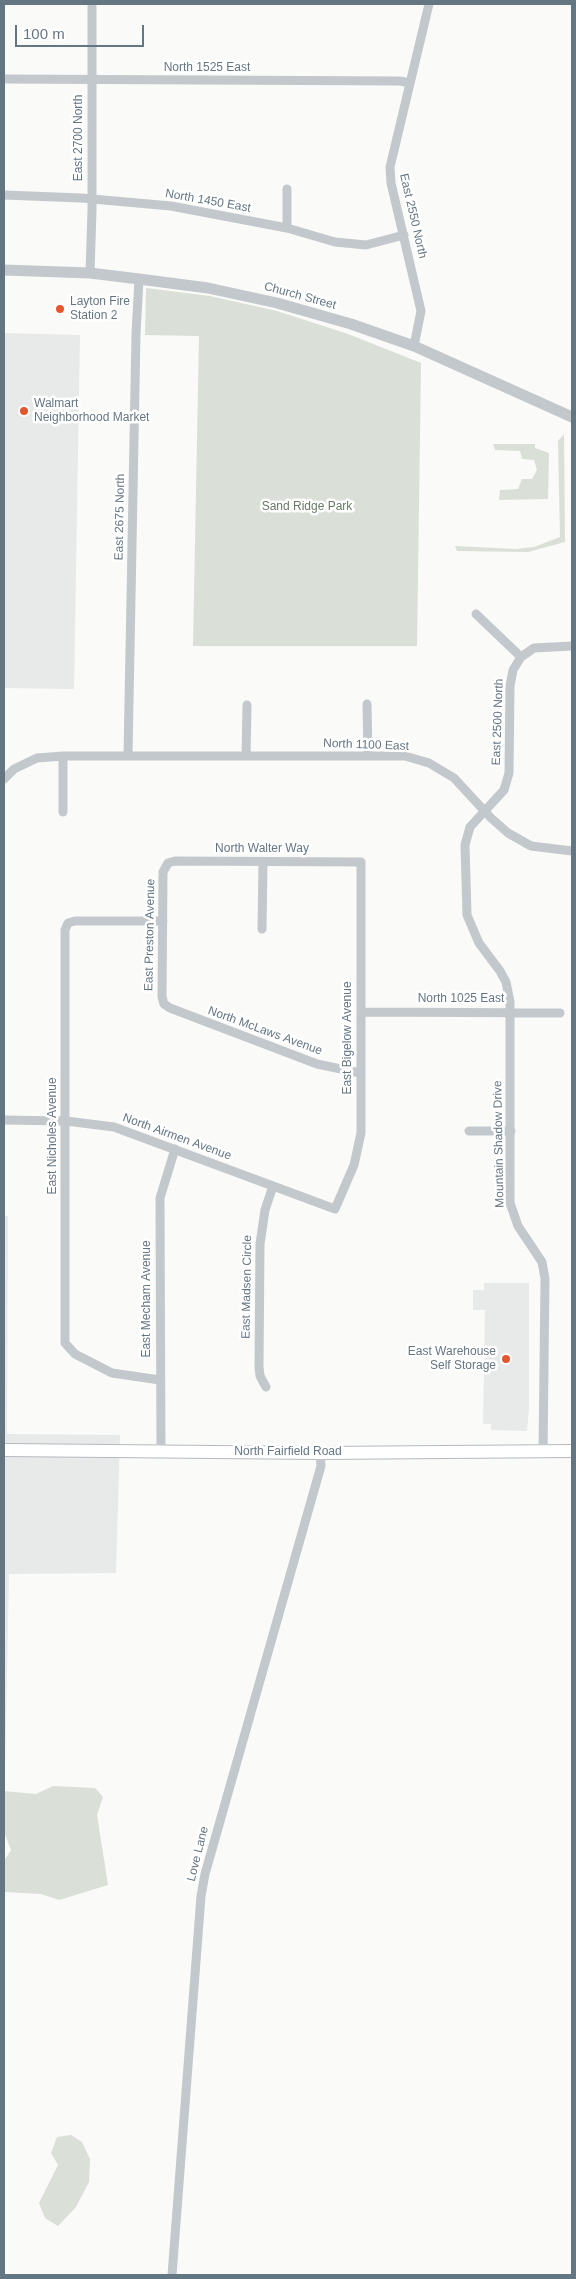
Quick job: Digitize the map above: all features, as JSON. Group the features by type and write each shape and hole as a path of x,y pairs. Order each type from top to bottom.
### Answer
{"main road":[{"name":"North Fairfield Road","path":"4,1450 320,1453 572,1452"}],"street":[{"name":"East 2700 North","path":"90,273 92,4"},
{"name":"East 2550 North","path":"414,346 422,310 391,183 390,167 429,4"},
{"name":"North 1525 East","path":"4,79 400,81 410,83"},
{"path":"286,228 287,189"},
{"name":"North 1450 East","path":"4,195 92,198 171,206 286,228 335,242 366,245 404,235"},
{"name":"Church Street","path":"4,270 90,273 208,288 277,303 351,324 414,346 571,415"},
{"name":"East 2675 North","path":"128,756 136,334 139,279"},
{"path":"476,614 521,657 534,648 572,646"},
{"name":"East 2500 North","path":"466,898 465,845 467,835 470,827 504,790 509,773 510,686 512,670 521,657"},
{"path":"367,704 368,756"},
{"path":"246,756 247,705"},
{"path":"63,756 63,812"},
{"name":"North 1100 East","path":"4,779 14,769 37,758 63,756 405,756 429,763 454,778 484,811 508,833 531,846 572,851"},
{"name":"North Walter Way","path":"164,866 175,861 361,862"},
{"path":"262,929 263,862"},
{"name":"East Bigelow Avenue","path":"335,1209 358,1154 361,1133 361,862"},
{"name":"East Preston Avenue","path":"164,866 162,920 162,997 164,1004"},
{"name":"Mountain Shadow Drive","path":"466,898 467,915 472,929 479,943 506,982 511,1012 510,1203 512,1214 542,1262 545,1279 544,1453"},
{"name":"East Nicholes Avenue","path":"160,1380 112,1373 68,1349 65,1343 65,930 68,923 162,920"},
{"name":"North McLaws Avenue","path":"164,1004 170,1008 310,1061 360,1073"},
{"name":"North 1025 East","path":"362,1012 560,1013"},
{"name":"North Airmen Avenue","path":"4,1120 66,1121 114,1127 335,1209"},
{"path":"469,1131 511,1131"},
{"name":"East Mecham Avenue","path":"161,1452 160,1198 175,1149"},
{"name":"East Madsen Circle","path":"266,1387 259,1367 260,1244 264,1210 273,1186"},
{"name":"Love Lane","path":"172,2275 201,1896 205,1874 321,1466 320,1453"}],"shaded area":[{"path":"4,333 80,335 74,689 4,688"},
{"path":"4,1216 8,1216 7,1434 120,1435 116,1573 9,1574 5,1774"},
{"name":"East Warehouse Self Storage","path":"484,1283 529,1283 529,1408 527,1431 491,1430 491,1424 483,1424 485,1310 473,1310 473,1290 484,1290"}],"green space":[{"name":"Sand Ridge Park","path":"146,288 210,296 277,311 348,334 421,363 417,646 193,646 199,336 145,335"},
{"path":"564,434 565,542 528,552 457,551 455,546 516,549 534,547 560,537 558,441"},
{"path":"493,444 535,444 535,448 549,453 548,499 499,500 500,490 518,489 522,479 532,479 537,470 534,460 522,459 520,451 495,450"},
{"path":"53,1786 95,1788 103,1797 97,1815 108,1885 59,1900 41,1894 4,1892 4,1861 11,1850 4,1832 4,1791 36,1794"},
{"path":"71,2135 82,2142 90,2159 89,2182 76,2207 58,2226 45,2218 39,2203 58,2165 51,2153 57,2137"}],"place":[{"name":"Layton Fire Station 2","path":"60,309"},
{"name":"Walmart Neighborhood Market","path":"24,411"},
{"name":"East Warehouse Self Storage","path":"506,1359"}]}
